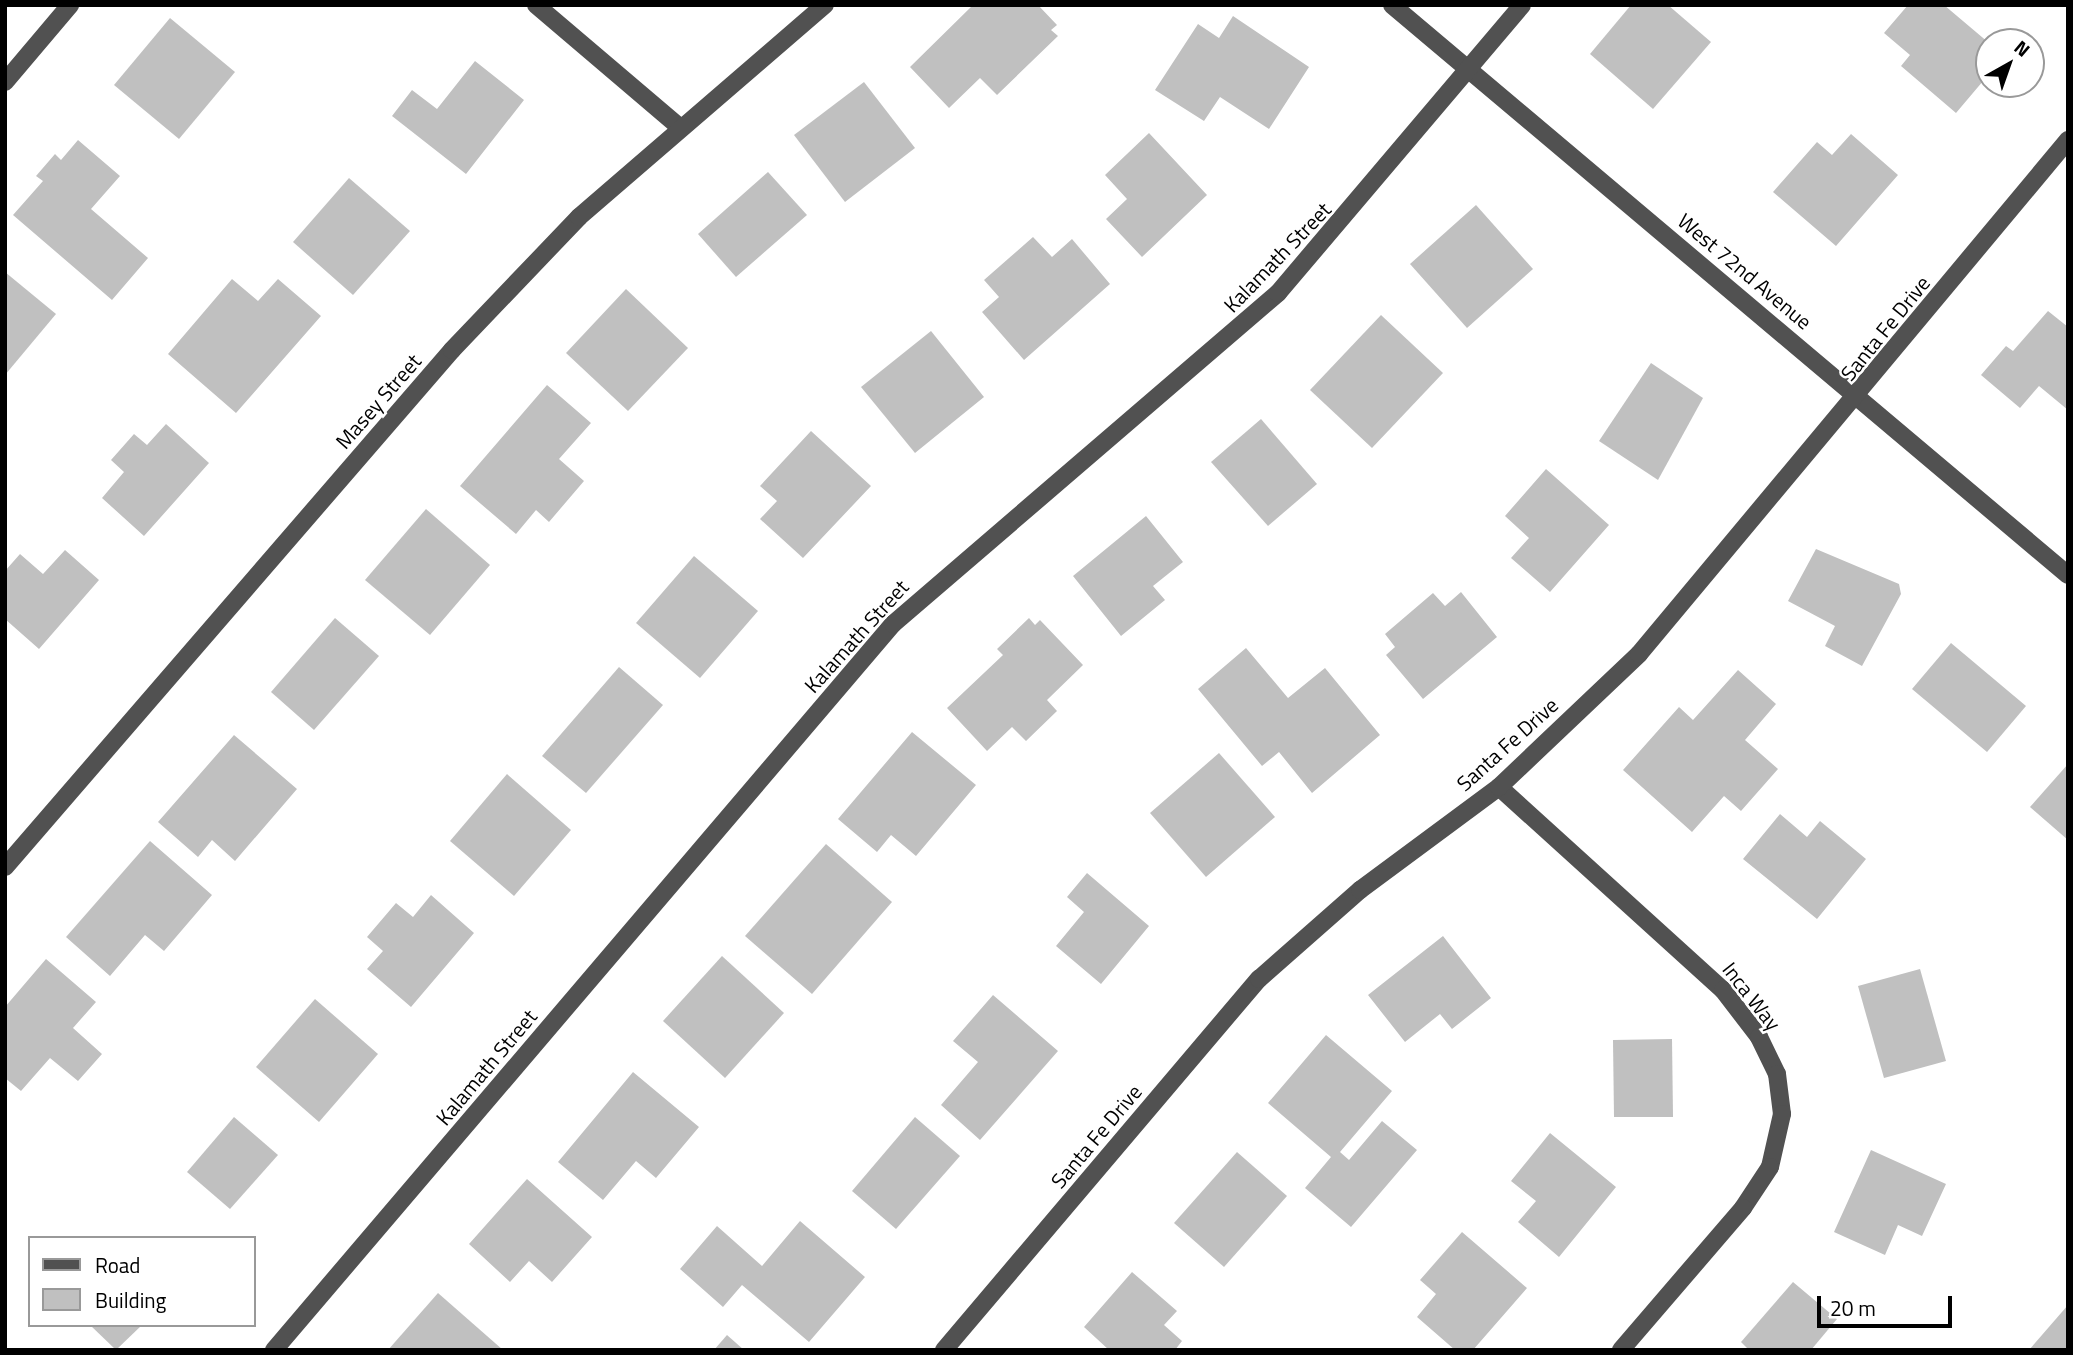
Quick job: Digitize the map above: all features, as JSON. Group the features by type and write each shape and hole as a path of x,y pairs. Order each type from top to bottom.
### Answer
{"street":[{"path":"5,82 71,5"},
{"path":"536,5 678,126"},
{"name":"Masey Street","path":"5,867 452,350 579,217 678,126 825,5"},
{"name":"West 72nd Avenue","path":"1392,5 1859,396 2068,575"},
{"name":"Kalamath Street","path":"274,1350 893,624 1278,293 1522,5"},
{"name":"Santa Fe Drive","path":"944,1350 1259,979 1360,890 1499,787 1694,595 2068,140"},
{"name":"Inca Way","path":"1499,787 1723,990 1759,1037 1777,1074 1782,1114 1770,1167 1743,1208 1621,1350"}],"building":[{"path":"973,5 1038,5 1057,25 1051,30 1058,36 997,95 980,78 949,108 910,67"},
{"path":"1631,5 1668,5 1711,42 1653,109 1590,54"},
{"path":"1908,5 1944,5 1975,31 1975,91 1956,113 1901,66 1910,55 1884,33"},
{"path":"1233,16 1309,67 1269,129 1220,97 1204,121 1155,90 1198,24 1219,38"},
{"path":"170,18 235,72 179,139 114,85"},
{"path":"475,61 524,100 466,174 392,116 412,90 437,109"},
{"path":"864,82 915,148 845,202 794,135"},
{"path":"1149,133 1207,195 1142,257 1106,219 1127,199 1105,175"},
{"path":"1851,134 1898,175 1836,246 1773,192 1817,142 1832,155"},
{"path":"78,140 120,176 91,209 148,258 112,300 13,215 43,181 36,176 55,154 61,160"},
{"path":"768,172 807,215 736,277 698,234"},
{"path":"349,178 410,231 353,295 293,242"},
{"path":"1476,205 1533,269 1467,328 1410,264"},
{"path":"1033,237 1052,257 1072,239 1110,284 1024,360 982,312 999,297 984,280"},
{"path":"5,272 56,314 5,375"},
{"path":"232,279 258,301 278,279 321,316 236,413 168,354"},
{"path":"626,289 688,348 628,411 566,353"},
{"path":"2048,311 2068,327 2068,410 2039,386 2020,408 1981,375 2006,346 2013,351"},
{"path":"1381,315 1443,373 1372,448 1310,390"},
{"path":"931,331 984,397 915,453 861,387"},
{"path":"1651,363 1703,398 1658,480 1599,441"},
{"path":"547,385 591,423 559,459 584,481 549,522 536,510 516,534 460,486"},
{"path":"1261,419 1317,484 1268,526 1211,462"},
{"path":"166,424 209,463 144,536 102,498 124,472 111,460 134,434 147,445"},
{"path":"811,431 871,486 803,558 760,519 777,501 760,486"},
{"path":"1546,469 1609,525 1550,592 1511,558 1529,538 1505,516"},
{"path":"426,509 490,565 430,635 365,580"},
{"path":"1146,516 1183,562 1153,586 1165,600 1121,636 1073,576"},
{"path":"1816,549 1899,584 1901,594 1862,666 1825,646 1835,626 1788,601"},
{"path":"65,550 99,580 39,649 5,619 5,571 20,554 43,574"},
{"path":"694,556 758,611 700,678 636,623"},
{"path":"1461,592 1497,637 1423,699 1386,655 1395,647 1385,634 1433,593 1445,606"},
{"path":"335,618 379,656 314,730 271,692"},
{"path":"1029,618 1035,625 1040,620 1083,665 1047,700 1057,711 1026,741 1012,727 987,751 947,708 1003,655 997,649"},
{"path":"1951,643 2026,706 1987,752 1912,689"},
{"path":"1246,648 1288,698 1325,668 1380,735 1312,793 1279,752 1262,766 1198,689"},
{"path":"619,667 663,705 586,793 542,756"},
{"path":"1738,670 1776,704 1745,740 1778,769 1741,811 1724,796 1692,832 1623,770 1679,707 1693,720"},
{"path":"912,732 976,785 916,856 891,835 877,852 838,819"},
{"path":"234,735 297,789 235,861 212,840 198,857 158,822"},
{"path":"1219,753 1275,817 1206,877 1150,813"},
{"path":"2068,764 2068,840 2030,807"},
{"path":"507,774 571,830 514,896 450,841"},
{"path":"1780,814 1807,837 1820,821 1866,859 1817,919 1743,859"},
{"path":"150,841 212,895 164,951 145,935 110,976 66,937"},
{"path":"826,844 892,902 812,994 745,936"},
{"path":"1087,873 1149,926 1101,984 1056,946 1084,912 1067,897"},
{"path":"431,895 474,933 411,1007 367,969 383,951 367,937 396,903 413,917"},
{"path":"1443,936 1491,998 1452,1029 1440,1014 1405,1042 1368,995"},
{"path":"722,956 784,1013 725,1078 663,1021"},
{"path":"46,959 96,1002 73,1028 102,1054 78,1081 50,1058 21,1091 5,1078 5,1007"},
{"path":"1920,969 1946,1061 1884,1078 1858,986"},
{"path":"993,995 1058,1051 980,1140 941,1105 978,1062 953,1041"},
{"path":"315,999 378,1054 319,1122 256,1067"},
{"path":"1326,1035 1392,1091 1340,1152 1349,1160 1382,1121 1417,1150 1351,1227 1305,1188 1331,1157 1268,1103"},
{"path":"1672,1039 1673,1117 1614,1117 1613,1040"},
{"path":"633,1072 699,1127 656,1178 636,1161 603,1200 558,1162"},
{"path":"234,1117 278,1155 230,1209 187,1172"},
{"path":"915,1117 960,1156 896,1229 852,1191"},
{"path":"1550,1133 1616,1187 1559,1257 1518,1222 1536,1201 1511,1181"},
{"path":"1871,1150 1946,1184 1922,1236 1898,1225 1885,1255 1834,1232"},
{"path":"1237,1152 1287,1196 1224,1267 1174,1223"},
{"path":"527,1179 592,1237 552,1282 529,1261 510,1282 469,1244"},
{"path":"800,1221 865,1277 809,1342 742,1285 723,1307 680,1269 717,1226 762,1266"},
{"path":"1462,1232 1527,1288 1473,1350 1455,1350 1417,1317 1436,1294 1420,1280"},
{"path":"1132,1272 1177,1311 1164,1325 1182,1341 1175,1350 1109,1350 1084,1327"},
{"path":"1793,1282 1837,1319 1811,1350 1749,1350 1741,1342"},
{"path":"438,1293 503,1350 388,1350"},
{"path":"2068,1305 2068,1350 2029,1350"},
{"path":"92,1327 140,1327 116,1350"},
{"path":"727,1335 744,1350 714,1350"}]}
